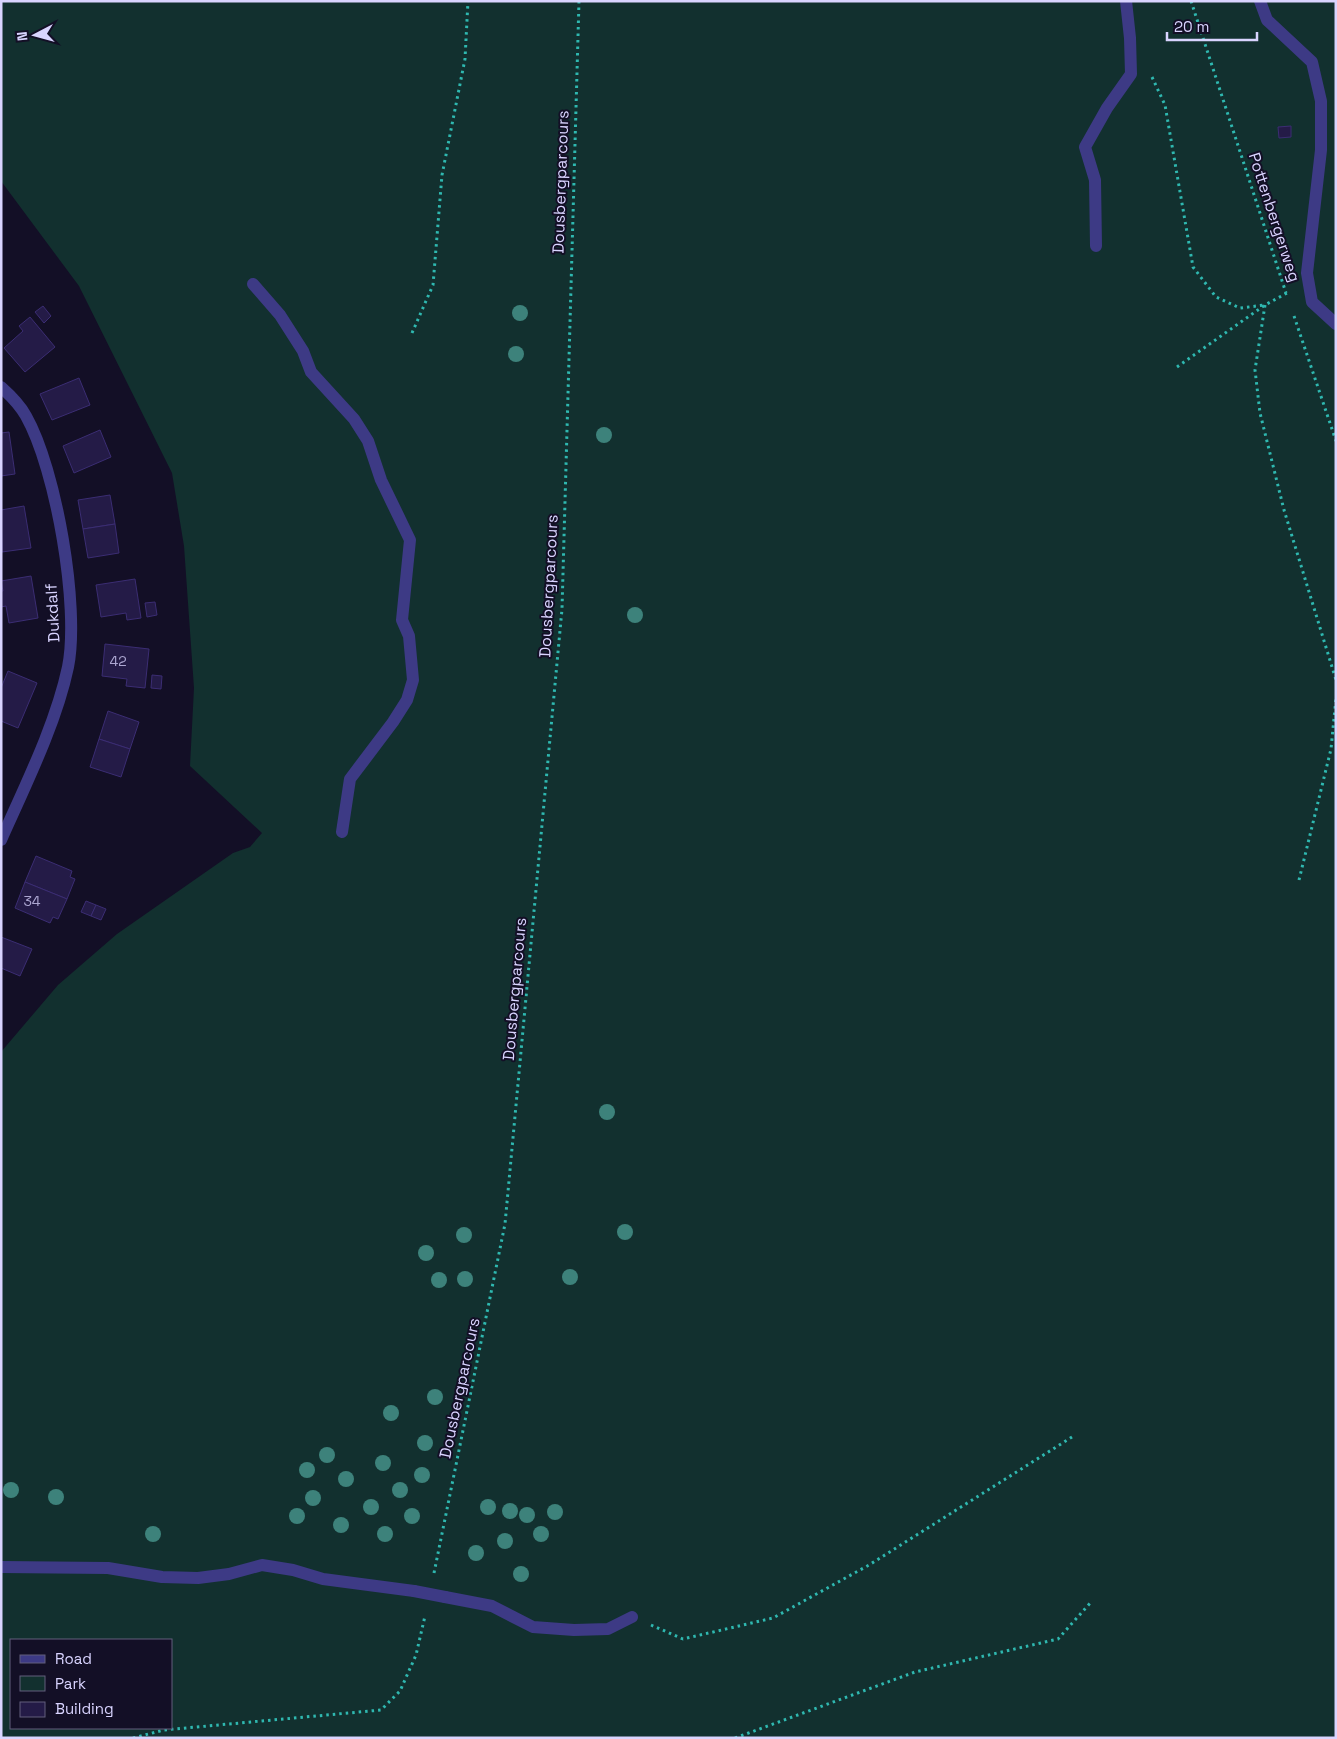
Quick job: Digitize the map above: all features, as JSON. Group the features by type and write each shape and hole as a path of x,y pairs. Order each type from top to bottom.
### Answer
{"lane":[{"path":"1096,246 1095,180 1085,148 1107,108 1131,74 1126,1"},
{"path":"1260,1 1267,20 1312,62 1321,101 1321,150 1307,273 1312,302 1336,324"},
{"path":"252,284 280,315 303,351 311,372 334,394 359,426 368,441 381,480 410,540 402,620 409,636 413,680 407,700 393,722 350,779 342,832"},
{"name":"Dukdalf","path":"1,387 25,414 41,448 52,482 67,578 71,625 68,664 58,702 1,840"},
{"path":"1,1567 108,1568 162,1577 198,1578 229,1574 262,1565 293,1570 323,1579 414,1591 492,1606 533,1627 574,1630 608,1629 632,1617"}],"path":[{"path":"412,332 433,285 442,175 465,59 468,1"},
{"name":"Dousbergparcours","path":"433,1576 505,1224 524,1026 562,609 579,1"},
{"name":"Pottenbergerweg","path":"1192,1 1289,302"},
{"path":"1149,69 1165,105 1193,267 1216,297 1240,308 1265,305"},
{"path":"1177,367 1265,305"},
{"path":"1265,305 1255,370 1260,413 1284,510 1336,680"},
{"path":"1292,311 1336,441"},
{"path":"1299,880 1331,749 1336,698"},
{"path":"632,1617 683,1639 773,1618 869,1565 1072,1436"},
{"path":"735,1738 915,1672 1058,1639 1092,1601"},
{"path":"133,1738 164,1730 381,1710 400,1691 416,1655 426,1612"}],"green space":[{"path":"1,1 1336,1 1336,1738 1,1738 1,1052 58,985 117,934 233,853 250,847 262,833 190,766 194,688 184,546 172,473 79,286 1,181"}],"building":[{"path":"1291,126 1291,137 1279,138 1278,127"},
{"path":"43,306 51,316 44,323 35,312"},
{"path":"30,317 55,347 25,372 4,348 23,331 19,326"},
{"path":"79,378 90,405 52,420 40,394"},
{"path":"100,430 111,457 74,473 63,446"},
{"path":"9,432 15,474 1,476 1,433"},
{"path":"110,495 115,524 83,529 78,500"},
{"path":"24,506 31,548 2,552 1,510"},
{"path":"115,524 119,553 88,558 83,529"},
{"path":"31,576 38,618 9,623 6,606 1,607 1,591 3,591 1,581"},
{"path":"135,579 141,618 127,620 126,613 101,617 96,585"},
{"path":"155,602 157,615 147,617 145,603"},
{"path":"105,644 149,649 145,688 126,686 127,679 102,676"},
{"path":"8,671 37,683 18,728 1,721 1,688"},
{"path":"152,675 162,676 161,689 151,688"},
{"path":"108,711 139,722 130,749 99,739"},
{"path":"99,739 130,749 121,777 90,767"},
{"path":"36,856 72,871 70,877 75,879 67,899 25,882"},
{"path":"25,882 67,899 58,919 53,917 50,923 15,908"},
{"path":"86,901 96,905 91,916 81,912"},
{"path":"96,905 106,909 101,920 91,916"},
{"path":"1,937 32,949 20,976 1,968"}]}
